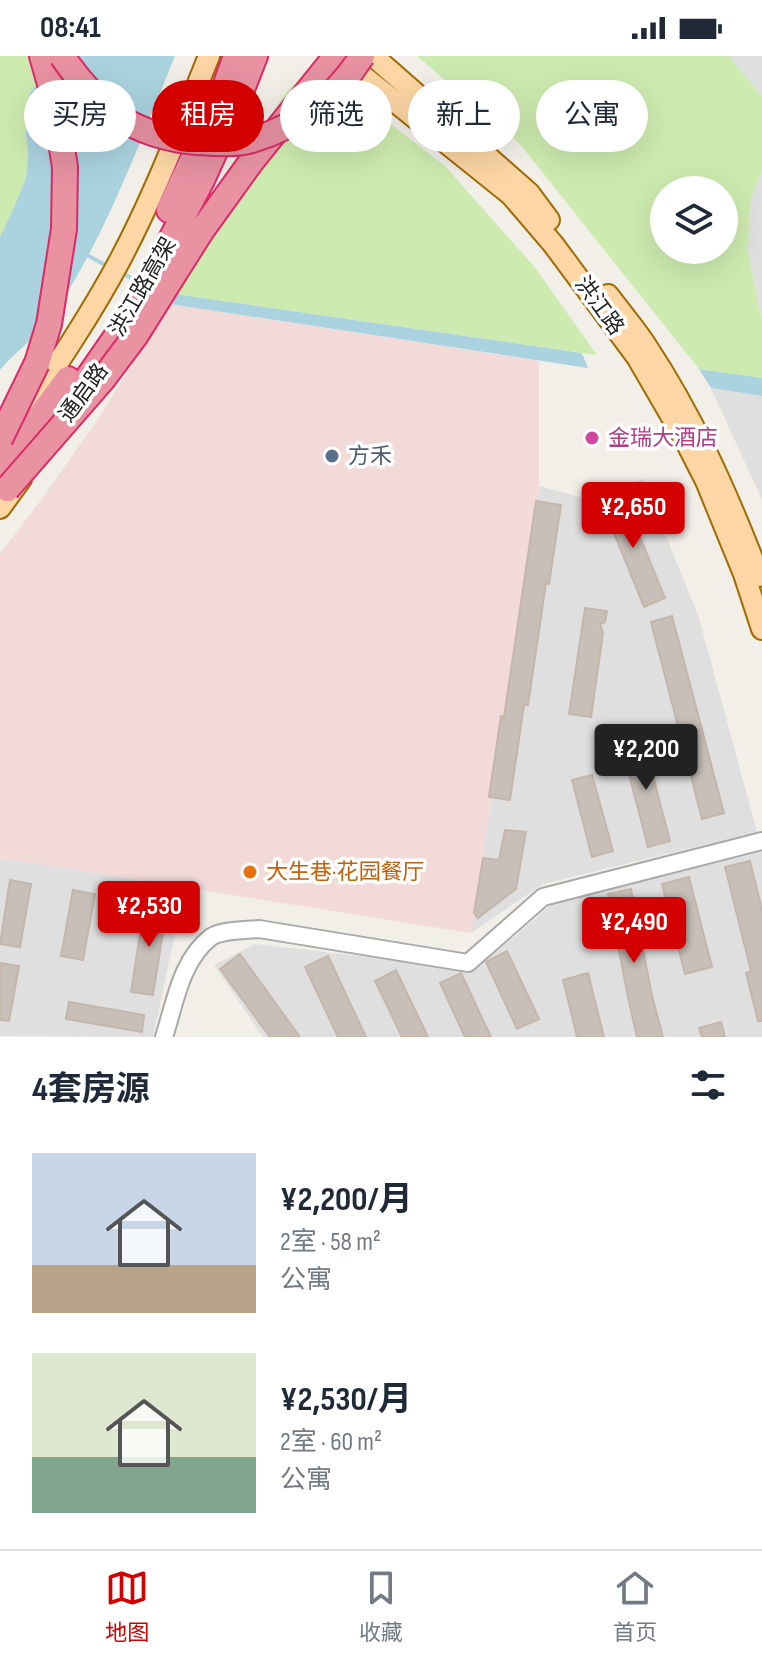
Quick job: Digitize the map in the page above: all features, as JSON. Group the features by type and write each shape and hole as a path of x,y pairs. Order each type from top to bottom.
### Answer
{"highway":[{"path":"0,439 37,363 49,324 64,229 65,167 54,98 42,56"},
{"path":"62,56 90,92 117,115 142,129 171,138 225,143 251,140 295,123 325,101 362,56"},
{"name":"洪江路高架","path":"2,492 145,255 191,164 236,56"},
{"name":"洪江路高架","path":"2,492 120,331 202,180 255,56"},
{"path":"2,492 103,379 136,335 231,189 336,56"}],"main road":[{"name":"通启路","path":"0,450 82,327 120,260 153,193 209,56"},
{"name":"通启路","path":"2,492 110,357 171,261 209,186 263,56"},
{"name":"洪江路","path":"336,56 511,195 562,256 637,357 684,438 706,481 762,629"},
{"name":"洪江路","path":"373,56 529,193 645,343 695,428 735,513 762,583"},
{"path":"0,421 35,390 60,360"}],"street":[{"path":"164,1037 187,963 212,936 259,929 468,963 543,897 762,841"}],"shaded area":[{"path":"729,56 762,56 762,96"},
{"path":"762,167 762,318 748,250 751,198"},
{"path":"170,304 539,361 539,486 471,933 0,858 0,554 98,419"},
{"path":"711,388 762,396 762,500"},
{"path":"643,479 699,618 757,832 543,884 471,933 539,486 595,501"},
{"path":"762,852 762,1037 263,1037 214,965 255,944 472,969 553,903"},
{"path":"0,858 185,887 153,1037 0,1036"}],"green space":[{"path":"0,56 56,56 41,80 24,80 24,152 28,152 28,157 26,178 0,237"},
{"path":"417,56 729,56 762,96 762,171 751,198 748,250 762,318 762,378 699,369 520,144 520,80 445,80"},
{"path":"308,75 324,80 301,80"},
{"path":"280,102 280,152 392,152 392,125 408,137 408,152 427,152 445,166 533,265 597,355 175,294 240,190 256,152 264,152 264,131"}],"water":[{"path":"56,56 175,56 165,80 152,80 152,112 136,151 136,80 41,80"},
{"path":"28,152 136,152 104,224 70,287 45,325 0,370 0,237 26,178"},
{"path":"175,294 582,353 588,368 170,304"},
{"path":"699,369 762,378 762,396 711,388"}],"building":[{"path":"622,493 665,598 644,607 601,501"},
{"path":"536,501 561,505 510,800 489,797"},
{"path":"585,608 607,611 605,622 600,624 603,633 591,717 569,714"},
{"path":"672,616 724,813 702,819 651,622"},
{"path":"643,738 670,841 648,847 621,744"},
{"path":"592,775 613,851 592,857 572,780"},
{"path":"505,830 526,832 516,889 478,918 474,913 483,858 499,860"},
{"path":"750,861 762,910 762,1021 758,1021 746,973 751,971 725,867"},
{"path":"689,877 712,967 685,974 662,884"},
{"path":"10,880 31,884 20,947 0,944"},
{"path":"631,889 663,1037 637,1037 629,1002 608,894"},
{"path":"73,890 95,894 83,960 61,956"},
{"path":"145,903 167,907 153,995 131,992"},
{"path":"507,951 539,1019 517,1029 486,962"},
{"path":"240,954 300,1037 270,1037 220,969"},
{"path":"328,956 366,1037 338,1037 305,967"},
{"path":"0,963 19,966 9,1021 0,1020"},
{"path":"396,970 428,1037 402,1037 375,981"},
{"path":"461,973 491,1037 465,1037 440,983"},
{"path":"588,973 604,1037 577,1037 563,980"},
{"path":"69,1002 144,1015 142,1032 66,1019"},
{"path":"721,1022 725,1037 702,1037 699,1028"}],"waterway":[{"path":"83,253 111,268"},
{"path":"122,273 139,282"}],"place":[{"name":"金瑞大酒店","path":"592,438"},
{"name":"方禾","path":"332,456"},
{"name":"大生巷·花园餐厅","path":"250,872"}]}
